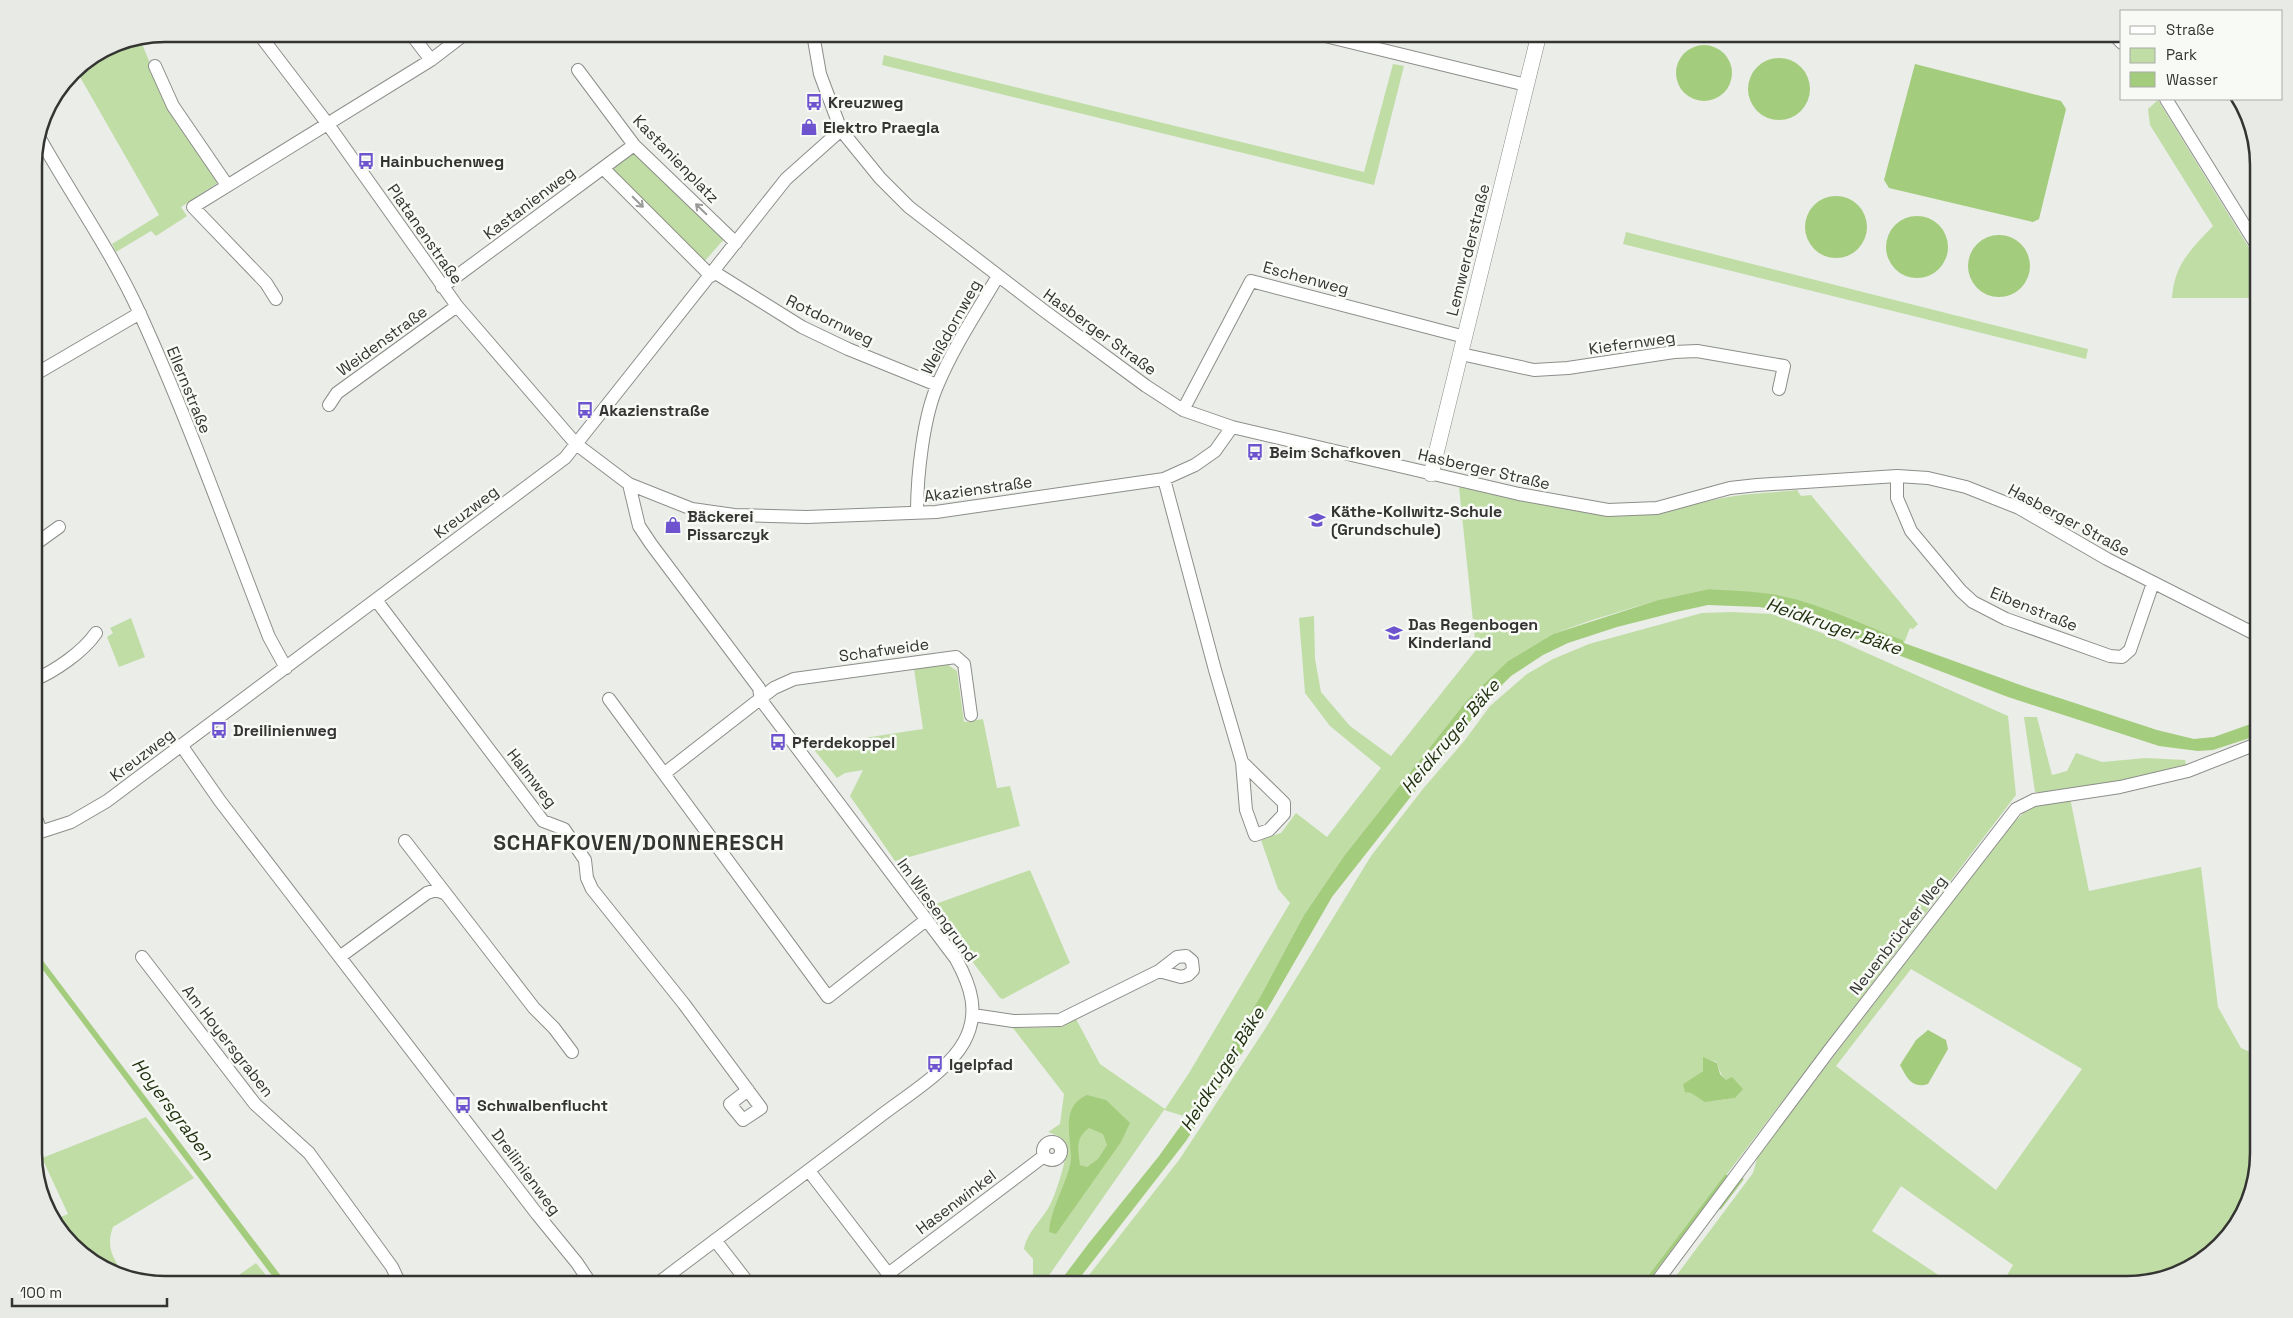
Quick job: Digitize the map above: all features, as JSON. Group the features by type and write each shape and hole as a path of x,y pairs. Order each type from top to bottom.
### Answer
{"street":[{"path":"1351,42 1526,85"},
{"name":"Lemwerderstraße","path":"1432,474 1537,42"},
{"name":"Platanenstraße","path":"266,43 327,123 442,287 576,444"},
{"path":"418,43 431,60"},
{"path":"276,298 266,283 193,206 431,60 453,43"},
{"name":"Hasberger Straße","path":"815,43 820,74 841,130 880,178 909,207 1146,386 1183,410 1232,428 1571,505 1622,511 1657,508 1730,488 1897,476 1928,478 1966,487 2019,508 2153,583 2250,632"},
{"path":"155,66 173,106 227,185"},
{"name":"Kastanienplatz","path":"578,70 634,144 736,243"},
{"path":"2167,100 2250,234"},
{"name":"Kreuzweg","path":"43,831 86,814 286,668 565,458 713,274 786,179 841,130"},
{"name":"Kastanienweg","path":"442,287 634,144"},
{"name":"Ellernstraße","path":"45,146 108,252 140,313 168,378 269,637 286,668"},
{"path":"603,168 713,274"},
{"name":"Rotdornweg","path":"713,274 802,326 848,349 937,385"},
{"name":"Weißdornweg","path":"917,513 920,460 937,385 964,333 998,276"},
{"name":"Eschenweg","path":"1183,410 1251,281 1465,337"},
{"name":"Weidenstraße","path":"329,405 337,394 457,306"},
{"path":"43,369 140,313"},
{"name":"Kiefernweg","path":"1461,354 1534,370 1568,368 1674,352 1715,353 1784,366 1779,390"},
{"name":"Akazienstraße","path":"576,444 629,484 692,509 734,515 807,517 917,513 1164,479 1195,465 1215,451 1232,428"},
{"name":"Eibenstraße","path":"1897,476 1897,498 1911,531 1961,591 1986,610 2006,619 2110,656 2122,657 2130,650 2153,583"},
{"path":"1164,479 1215,670 1242,762 1246,810 1255,835 1269,830 1284,814 1284,803 1242,762"},
{"name":"Im Wiesengrund","path":"629,484 639,526 758,688 761,700 956,959 968,980 973,1002 973,1015 964,1042 953,1058 809,1171 668,1276"},
{"path":"43,539 59,527"},
{"name":"Halmweg","path":"376,600 543,821 564,829 585,860 587,878 592,889 684,1004 748,1090"},
{"path":"43,675 54,669 83,646 96,632"},
{"name":"Schafweide","path":"761,700 774,688 794,679 956,658 964,664 972,715"},
{"path":"609,699 828,997 926,920"},
{"path":"665,773 761,700"},
{"name":"Dreilinienweg","path":"181,745 220,801 341,956 536,1214 586,1276"},
{"name":"Neuenbrücker Weg","path":"1661,1276 1828,1052 2016,809 2034,800 2120,787 2188,771 2250,747"},
{"path":"405,841 534,1008 554,1028 572,1052"},
{"path":"341,956 427,892 436,890 446,894"},
{"name":"Am Hoyersgraben","path":"142,957 255,1104 309,1153 392,1267 396,1276"},
{"path":"973,1015 1012,1022 1060,1020 1158,971"},
{"name":"Hasenwinkel","path":"888,1274 1044,1156"},
{"path":"809,1171 888,1274"},
{"path":"715,1240 743,1276"}],"green space":[{"path":"142,45 169,109 219,182 181,207 187,216 156,236 151,231 116,252 112,244 159,215 80,78 104,59 126,49"},
{"path":"884,55 1364,172 1393,64 1404,66 1374,185 882,65"},
{"path":"2158,100 2250,249 2250,298 2172,298 2176,276 2185,258 2213,226 2150,125 2148,109"},
{"path":"635,152 726,237 703,263 612,169"},
{"path":"1626,232 2088,349 2086,359 1623,244"},
{"path":"1459,487 1608,516 1638,515 1666,511 1732,496 1797,490 1801,496 1811,495 1918,624 1913,629 1910,628 1904,643 1901,640 1783,596 1709,589 1658,600 1589,621 1553,634 1508,661 1468,699 1344,856 1304,915 1260,997 1187,1117 1164,1110 1049,1276 1033,1276 1033,1259 1024,1249 1031,1232 1052,1200 1061,1175 1066,1145 1059,1137 1048,1132 1060,1124 1064,1094 1013,1028 1061,1027 1076,1019 1100,1064 1165,1109 1189,1073 1290,903 1278,889 1261,840 1281,833 1296,813 1327,837 1381,768 1330,726 1305,693 1299,618 1314,616 1315,659 1321,692 1350,726 1391,756 1476,650"},
{"path":"1702,613 1772,614 1822,633 2008,716 2016,795 1649,1276 1088,1276 1179,1160 1265,1029 1371,856 1422,790 1465,740 1490,706 1527,674 1553,659 1589,644","holes":["1703,1058 1717,1062 1735,1098 1706,1100 1689,1091 1683,1084 1703,1071"]},
{"path":"131,618 145,657 119,667 107,637 113,633 110,628"},
{"path":"948,665 957,671 964,722 983,719 997,788 1010,786 1020,826 895,861 850,796 863,770 845,773 837,778 811,746 923,729 914,669"},
{"path":"2024,717 2037,717 2052,775 2067,771 2076,753 2102,762 2146,758 2185,760 2187,767 2092,788 2035,792"},
{"path":"2070,798 2089,891 2201,867 2218,1007 2241,1048 2250,1052 2249,1168 2241,1199 2225,1227 2202,1250 2189,1259 2159,1271 2127,1276 2007,1276 2013,1265 1901,1186 1872,1231 1940,1276 1676,1276 1753,1173 1758,1155 2012,824 2033,804","holes":["1911,969 2082,1069 1996,1190 1836,1066"]},
{"path":"1030,870 1070,963 1003,999 1000,998 930,906"},
{"path":"146,1117 194,1178 113,1227 110,1246 118,1266 91,1250 68,1227 61,1217 68,1214 43,1158"},
{"path":"256,1263 267,1276 237,1276"}],"water":[{"path":"1704,45 1715,47 1724,53 1730,62 1732,73 1730,84 1724,93 1715,99 1704,101 1693,99 1684,93 1678,84 1676,73 1678,62 1684,53 1693,47"},
{"path":"1773,58 1785,58 1801,67 1808,77 1810,89 1808,101 1801,111 1785,120 1773,120 1762,115 1753,106 1748,95 1748,83 1753,72 1762,63"},
{"path":"1915,64 2061,101 2066,109 2039,219 2033,222 1889,188 1884,180"},
{"path":"1830,196 1842,196 1858,205 1865,215 1867,227 1865,239 1858,249 1842,258 1830,258 1819,253 1810,244 1805,233 1805,221 1810,210 1819,201"},
{"path":"1911,216 1923,216 1939,225 1946,235 1948,247 1946,259 1939,269 1923,278 1911,278 1900,273 1891,264 1886,253 1886,241 1891,230 1900,221"},
{"path":"1993,235 2005,235 2021,244 2028,254 2030,266 2028,278 2021,288 2005,297 1993,297 1982,292 1973,283 1968,272 1968,260 1973,249 1982,240"},
{"name":"Heidkruger Bäke","path":"1709,589 1782,596 1843,616 1902,640 1904,643 2026,687 2157,730 2194,739 2214,737 2250,724 2250,738 2213,750 2198,751 2159,746 2008,697 1783,611 1759,607 1708,605 1617,627 1568,643 1543,655 1511,676 1487,700 1332,897 1238,1060 1186,1141 1081,1276 1064,1276 1159,1156 1187,1117 1260,997 1304,915 1344,856 1468,699 1508,661 1553,634 1658,600"},
{"path":"43,961 281,1276 272,1276 43,970"},
{"path":"1928,1030 1946,1040 1948,1049 1928,1084 1918,1085 1908,1078 1900,1065 1916,1040"},
{"path":"1703,1057 1717,1063 1720,1074 1726,1080 1732,1077 1743,1089 1735,1098 1705,1102 1691,1093 1685,1092 1683,1084 1703,1071"},
{"path":"1087,1095 1106,1100 1130,1123 1121,1142 1056,1234 1049,1232 1050,1222 1070,1166 1069,1128 1071,1111 1078,1101","holes":["1089,1128 1103,1134 1107,1145 1098,1159 1087,1167 1080,1165 1078,1144 1081,1136"]}],"waterway":[{"path":"1650,1276 1726,1176"},
{"path":"1720,1208 1742,1179"}],"place":[{"name":"Kreuzweg","path":"814,102"},
{"name":"Elektro Praegla","path":"809,127"},
{"name":"Hainbuchenweg","path":"366,161"},
{"name":"Akazienstraße","path":"585,410"},
{"name":"Beim Schafkoven","path":"1255,452"},
{"name":"Käthe-Kollwitz-Schule (Grundschule)","path":"1317,520"},
{"name":"Bäckerei Pissarczyk","path":"673,525"},
{"name":"Das Regenbogen Kinderland","path":"1394,633"},
{"name":"Dreilinienweg","path":"219,730"},
{"name":"Pferdekoppel","path":"778,742"},
{"name":"Igelpfad","path":"935,1064"},
{"name":"Schwalbenflucht","path":"463,1105"}],"district":[{"name":"SCHAFKOVEN/DONNERESCH","path":"639,842"}],"water label":[{"name":"Hoyersgraben","path":"173,1109"}]}
